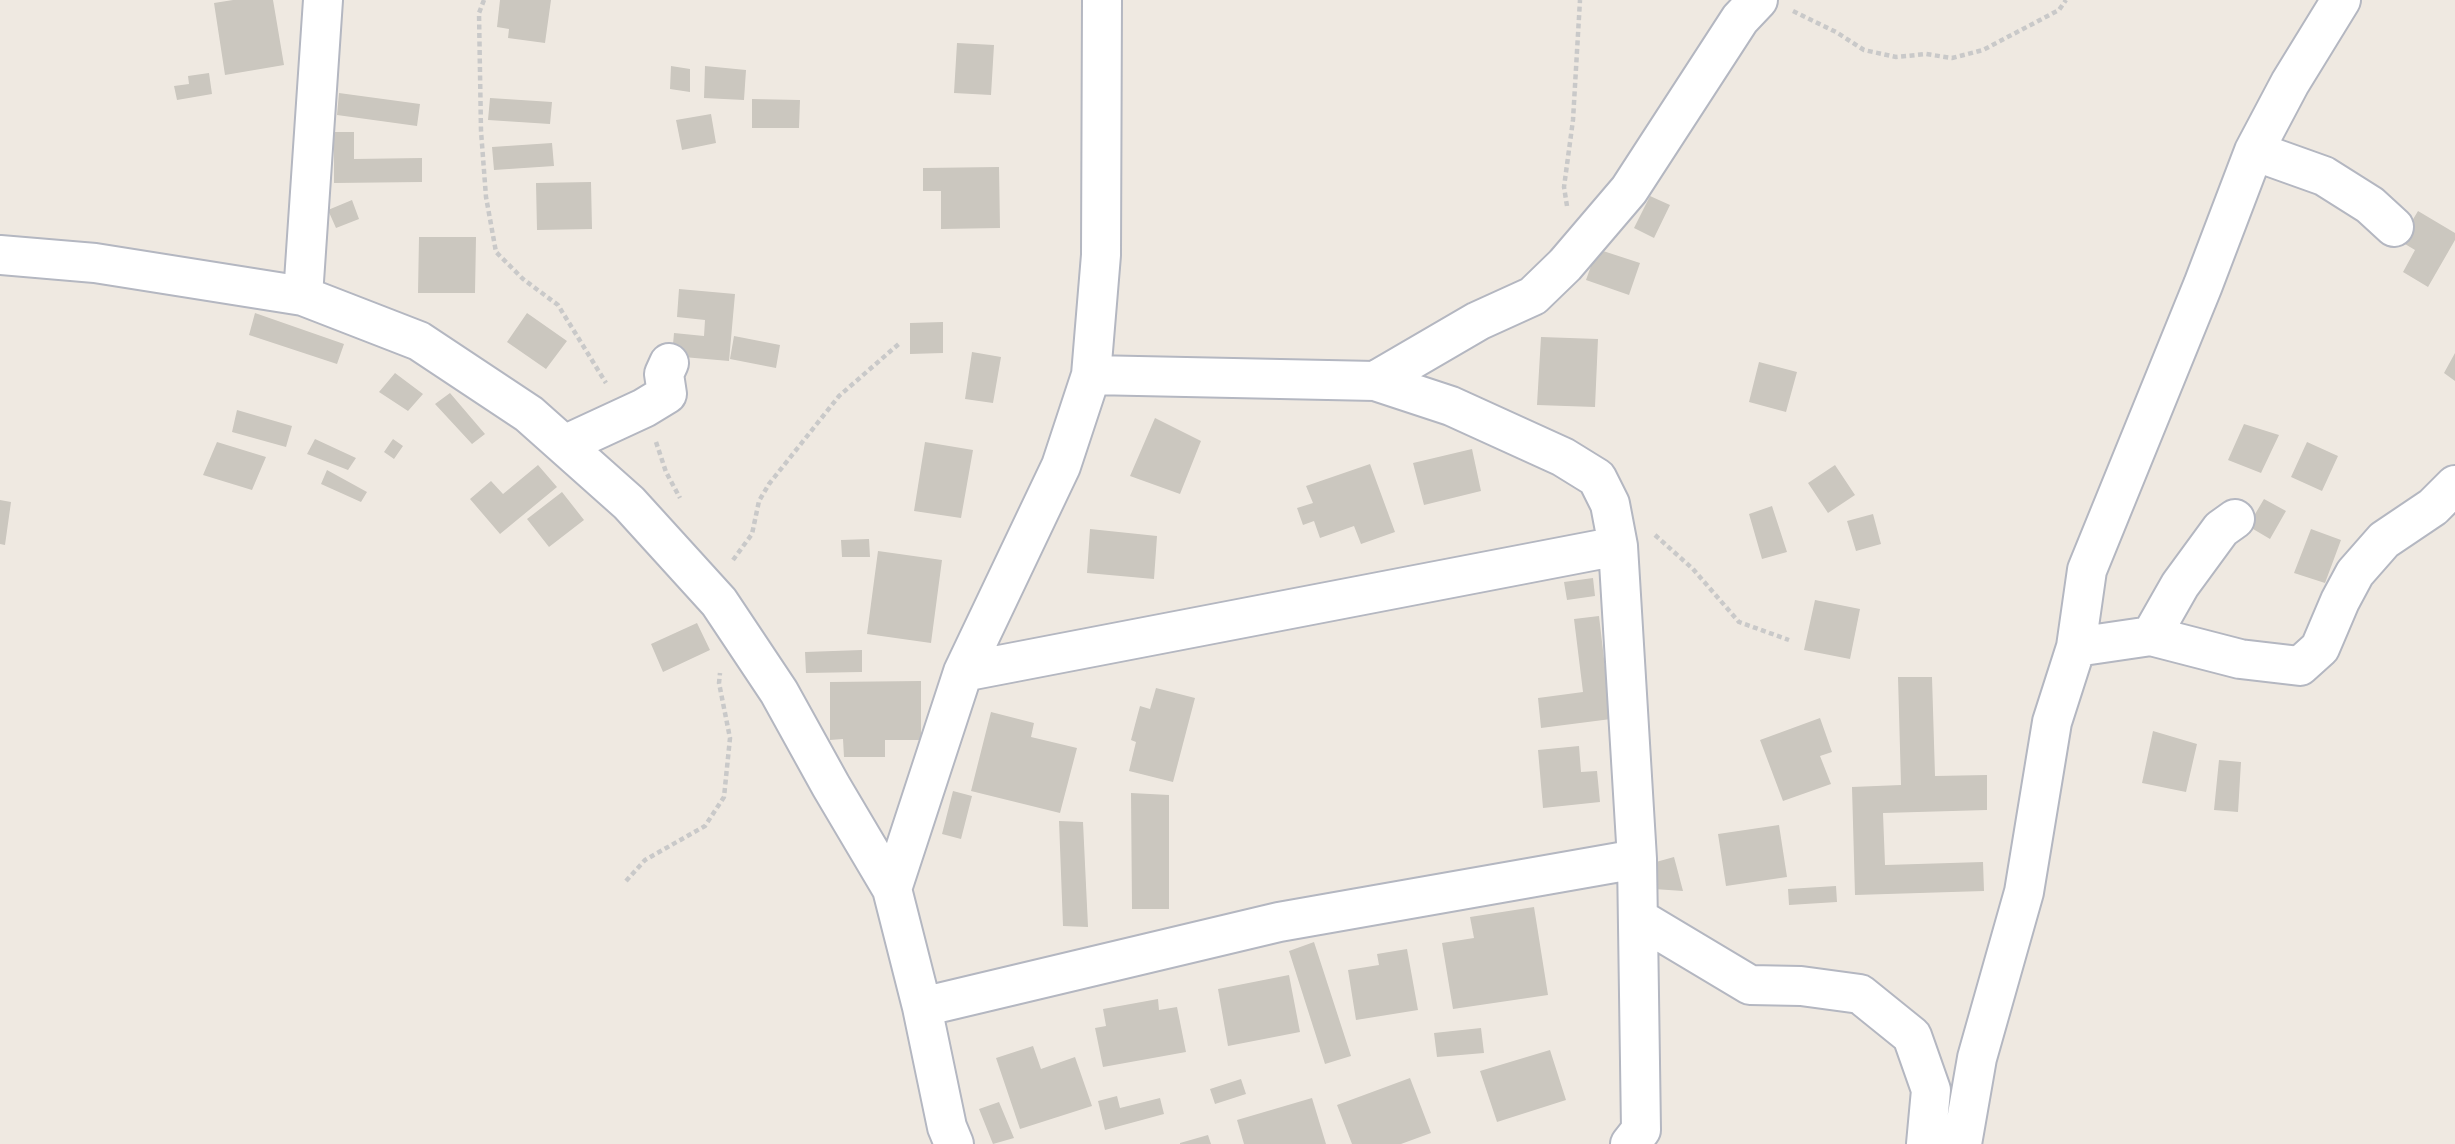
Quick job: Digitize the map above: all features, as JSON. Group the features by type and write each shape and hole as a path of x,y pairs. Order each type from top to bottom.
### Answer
{"street":[{"path":"303,296 323,0"},
{"path":"892,889 963,672 1061,466 1091,375 1101,255 1102,0"},
{"path":"1962,1144 1977,1058 2024,892 2052,722 2076,647 2087,570 2203,285 2254,151 2290,83 2341,0"},
{"path":"1375,381 1478,321 1533,296 1573,256 1629,190 1740,19 1772,4"},
{"path":"2254,151 2324,176 2370,205 2394,228"},
{"path":"0,255 95,263 303,296 419,341 529,414 629,503 719,603 779,692 892,889 922,1007 947,1127 954,1144"},
{"path":"564,445 644,408 667,394 664,374 669,363"},
{"path":"1091,375 1375,381 1451,406 1563,457 1597,478 1610,504 1618,546 1637,859 1641,1130 1630,1144"},
{"path":"2076,647 2151,636 2240,659 2300,666 2320,648 2355,573 2384,540 2433,507 2455,485"},
{"path":"2151,636 2180,585 2221,529 2235,519"},
{"path":"963,672 1618,546"},
{"path":"922,1007 1279,922 1637,859"},
{"path":"1638,918 1750,985 1801,986 1860,994 1912,1036 1930,1090 1926,1144"}],"path":[{"path":"485,0 479,13 481,131 486,197 496,252 523,279 558,305 608,387 644,408 666,472 685,508"},
{"path":"1573,256 1564,187 1573,120 1580,0"},
{"path":"1772,4 1836,32 1864,50 1896,57 1926,54 1952,58 1992,46 2059,10 2066,0"},
{"path":"626,881 645,860 705,826 724,797 730,738 719,683 719,603 752,534 760,501 769,484 839,396 901,342"},
{"path":"1610,504 1644,524 1693,569 1739,622 1789,639"}],"building":[{"path":"273,0 284,65 225,75 214,3"},
{"path":"500,0 551,0 545,43 508,38 509,29 497,27"},
{"path":"957,43 994,45 991,95 954,93"},
{"path":"671,66 690,69 690,92 670,89"},
{"path":"705,66 746,70 744,100 704,98"},
{"path":"209,73 212,94 177,100 174,86 189,84 188,76"},
{"path":"339,93 420,104 417,126 337,115"},
{"path":"490,98 552,102 550,124 488,120"},
{"path":"752,99 800,100 799,128 752,128"},
{"path":"711,114 716,143 682,150 676,120"},
{"path":"334,132 354,132 354,159 422,158 422,182 334,183"},
{"path":"552,143 554,166 494,170 492,147"},
{"path":"999,167 1000,228 941,229 941,191 923,191 923,168"},
{"path":"591,182 592,229 537,230 536,183"},
{"path":"1650,196 1670,205 1654,238 1634,228"},
{"path":"352,200 359,219 336,228 328,210"},
{"path":"2418,211 2455,233 2455,240 2428,287 2403,272 2415,250 2400,241"},
{"path":"419,237 476,237 475,293 418,293"},
{"path":"1597,249 1640,263 1629,295 1586,280"},
{"path":"679,289 735,294 729,361 672,356 674,333 704,336 705,320 677,317"},
{"path":"255,313 344,344 337,364 249,335"},
{"path":"527,313 567,341 546,369 507,342"},
{"path":"943,322 943,353 910,354 910,323"},
{"path":"734,336 780,345 776,368 730,359"},
{"path":"1541,337 1598,339 1595,407 1537,405"},
{"path":"972,352 1001,357 993,403 965,399"},
{"path":"2455,353 2455,381 2444,373"},
{"path":"1759,362 1797,372 1786,412 1749,402"},
{"path":"395,373 423,394 408,411 379,392"},
{"path":"450,393 485,434 472,444 435,404"},
{"path":"237,410 292,426 286,447 232,432"},
{"path":"1155,418 1201,441 1180,494 1130,476"},
{"path":"2244,424 2279,435 2261,473 2228,460"},
{"path":"315,439 356,458 348,470 307,454"},
{"path":"393,439 403,446 394,459 384,452"},
{"path":"217,442 266,457 252,490 203,475"},
{"path":"925,442 973,450 961,518 914,511"},
{"path":"2307,442 2338,456 2322,491 2291,477"},
{"path":"1472,449 1481,491 1424,505 1413,463"},
{"path":"1370,464 1395,532 1361,544 1354,526 1320,538 1314,521 1303,525 1297,508 1313,503 1306,486"},
{"path":"538,465 557,487 500,534 470,499 491,481 503,494"},
{"path":"1835,465 1855,495 1828,513 1808,483"},
{"path":"327,470 367,492 361,502 321,484"},
{"path":"562,492 584,520 549,547 527,519"},
{"path":"2264,499 2286,511 2270,539 2248,526"},
{"path":"0,500 11,502 5,545 0,544"},
{"path":"1772,506 1787,552 1762,559 1749,514"},
{"path":"1873,514 1881,544 1856,551 1847,521"},
{"path":"1090,529 1157,536 1154,579 1087,573"},
{"path":"2311,529 2341,540 2325,583 2294,573"},
{"path":"869,539 870,557 842,557 841,540"},
{"path":"878,551 942,560 931,643 867,634"},
{"path":"1593,578 1595,596 1567,600 1564,582"},
{"path":"1815,600 1860,609 1850,659 1804,650"},
{"path":"1599,616 1611,719 1541,728 1538,698 1583,692 1574,619"},
{"path":"697,623 710,650 663,672 651,644"},
{"path":"862,650 862,672 806,673 805,652"},
{"path":"1898,677 1932,677 1935,776 1987,775 1987,810 1883,813 1885,865 1983,862 1984,891 1855,895 1852,787 1901,785"},
{"path":"921,681 921,740 885,740 885,757 844,757 843,739 830,740 830,682"},
{"path":"1156,688 1195,698 1173,782 1129,771 1136,742 1131,740 1140,706 1150,709"},
{"path":"991,712 1034,723 1031,737 1077,748 1060,813 971,791"},
{"path":"1820,718 1832,752 1820,756 1831,784 1783,801 1760,740"},
{"path":"2153,731 2197,744 2186,792 2142,783"},
{"path":"1579,746 1581,772 1597,771 1600,802 1543,808 1538,750"},
{"path":"2219,760 2241,762 2238,812 2214,810"},
{"path":"953,791 972,796 961,839 942,834"},
{"path":"1131,793 1169,795 1169,909 1132,909"},
{"path":"1059,821 1083,822 1088,927 1063,926"},
{"path":"1779,825 1787,877 1726,886 1718,834"},
{"path":"1674,857 1683,891 1654,889 1656,862"},
{"path":"1836,886 1837,902 1789,905 1788,889"},
{"path":"1534,907 1548,995 1453,1009 1442,943 1474,938 1470,917"},
{"path":"1314,942 1351,1056 1325,1064 1289,951"},
{"path":"1407,949 1418,1010 1356,1020 1348,970 1379,965 1377,954"},
{"path":"1289,975 1300,1032 1228,1046 1218,989"},
{"path":"1158,999 1159,1010 1177,1007 1186,1052 1103,1067 1095,1028 1106,1026 1103,1009"},
{"path":"1481,1028 1484,1053 1437,1057 1434,1033"},
{"path":"1033,1046 1041,1069 1075,1057 1092,1106 1020,1129 996,1058"},
{"path":"1550,1050 1566,1100 1497,1122 1480,1071"},
{"path":"1410,1078 1431,1133 1401,1144 1352,1144 1337,1105"},
{"path":"1241,1079 1246,1094 1215,1104 1210,1089"},
{"path":"1117,1096 1120,1108 1160,1098 1164,1114 1105,1130 1098,1101"},
{"path":"1312,1098 1326,1144 1244,1144 1237,1120"},
{"path":"999,1102 1014,1138 993,1144 979,1109"},
{"path":"1208,1135 1211,1144 1180,1144 1180,1143"}]}
